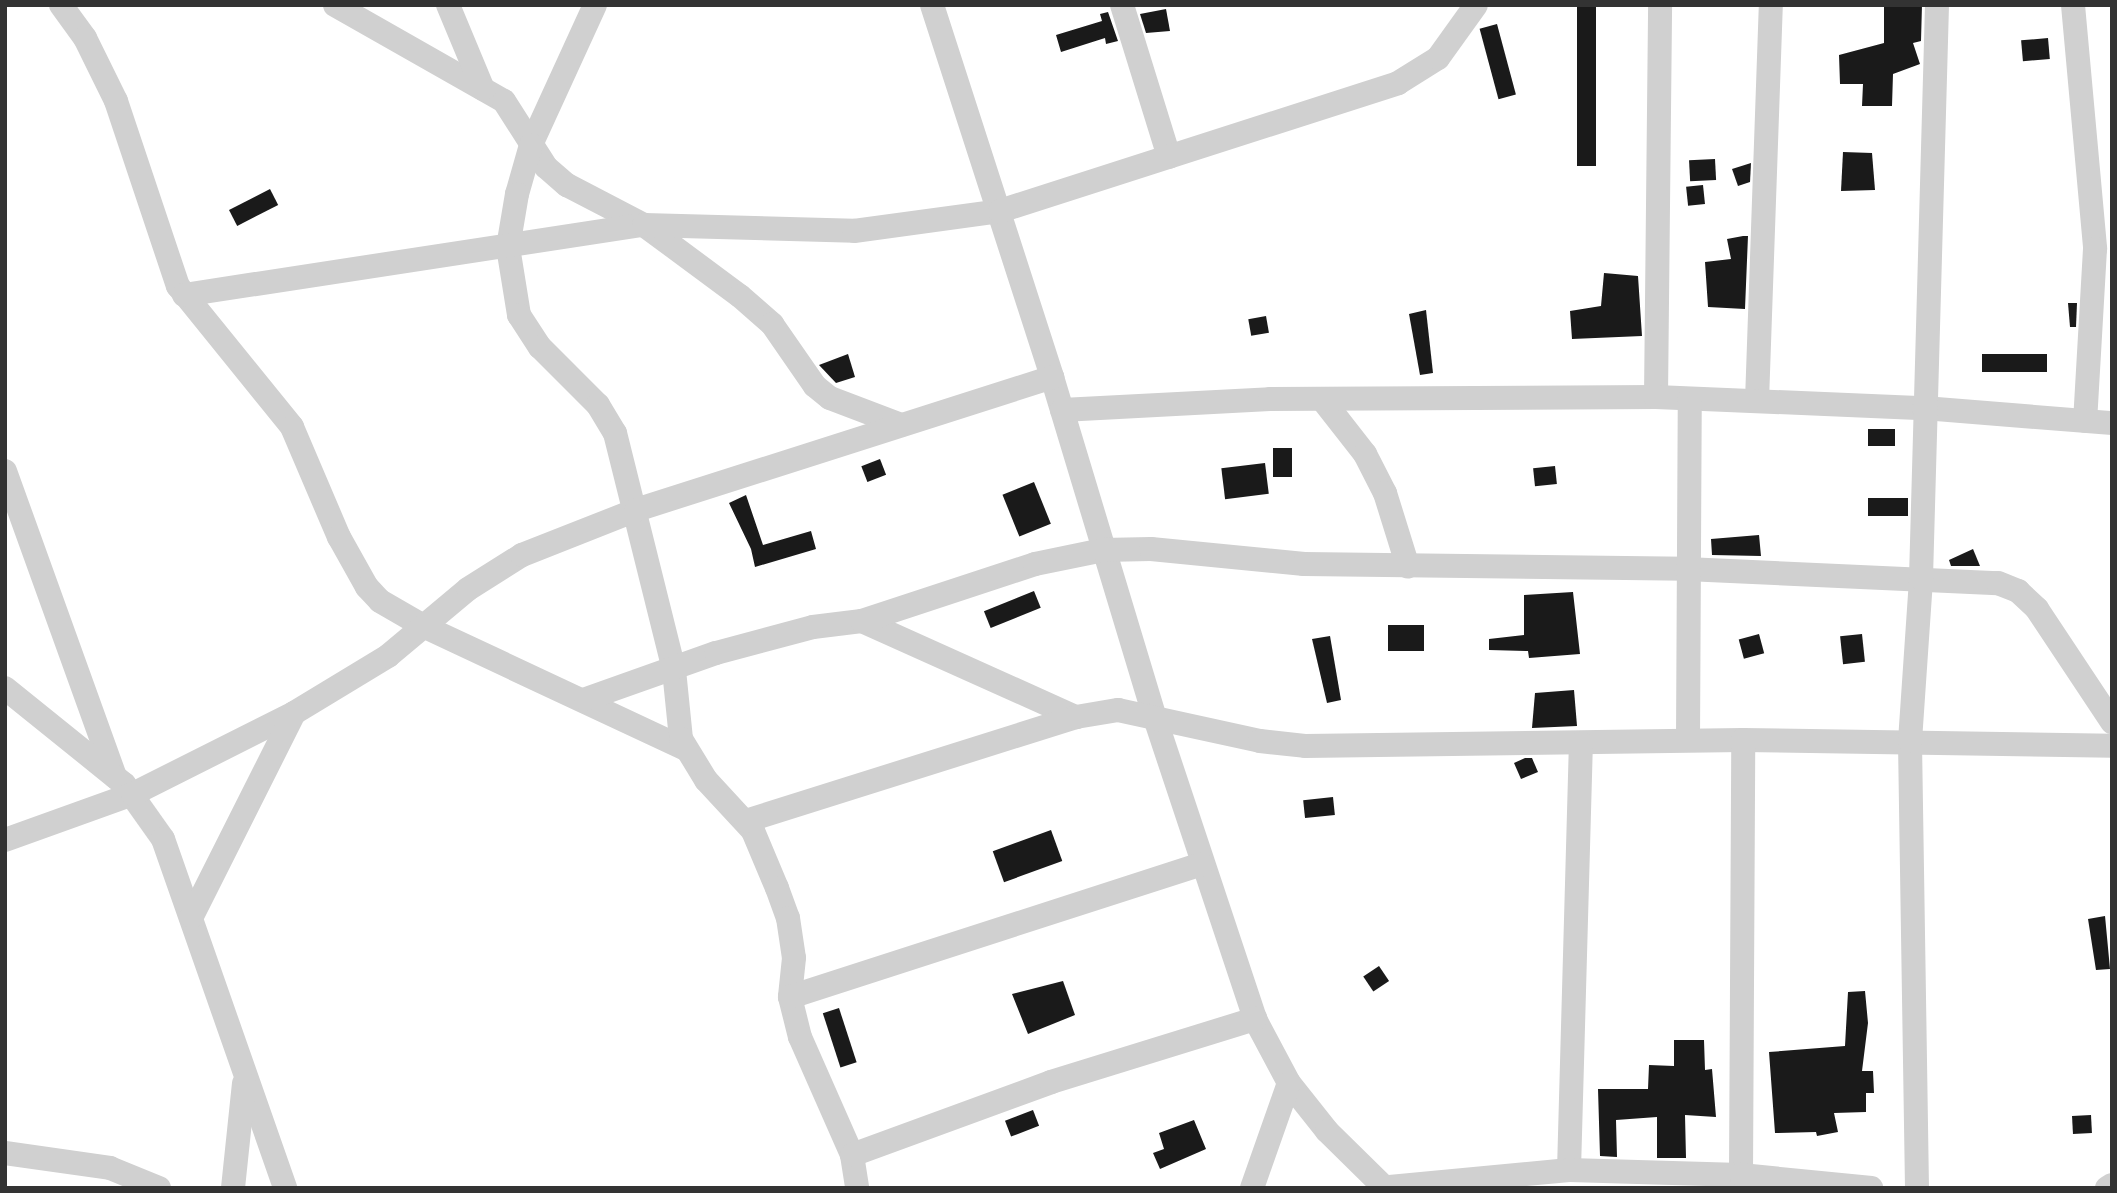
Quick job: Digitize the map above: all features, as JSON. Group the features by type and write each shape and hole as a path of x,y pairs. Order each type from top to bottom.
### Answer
{"street":[{"path":"61,5 85,37 116,102 171,272 184,295 292,427 339,537 367,587 380,601 425,627 586,699 685,749"},
{"path":"335,5 510,106 531,145 567,186 644,225 772,324 814,386 830,398 901,425"},
{"path":"448,5 483,89"},
{"path":"595,5 531,145 508,247 519,316 540,347 598,405 615,433 674,670 685,749 706,780 746,821 788,918 793,958 790,997 800,1037 852,1155 858,1188"},
{"path":"932,5 1052,377 1201,864 1255,1019 1289,1083 1327,1132 1381,1187 1569,1170 1741,1175 1865,1187"},
{"path":"1122,5 1169,157"},
{"path":"184,295 644,225 854,231 1000,211 1398,83 1438,58 1476,5"},
{"path":"1656,397 1660,5"},
{"path":"1757,401 1771,5"},
{"path":"1917,1188 1910,741 1921,578 1924,408 1935,189 1937,5"},
{"path":"2073,5 2095,249 2085,421"},
{"path":"5,840 295,713 388,656 493,571 636,510 1052,377"},
{"path":"1062,410 1322,399 1656,397 1924,408 2112,423"},
{"path":"1322,399 1365,454 1385,493 1408,567"},
{"path":"1688,740 1686,569 1690,399"},
{"path":"5,471 124,786"},
{"path":"586,699 763,640 863,621 1035,564 1103,550 1151,549 1304,564 1686,569 1998,583 2018,591 2037,609 2112,722"},
{"path":"863,621 1076,717"},
{"path":"5,688 124,786 163,839 192,916 245,1080 285,1188"},
{"path":"746,821 1076,717 1118,710 1154,715 1213,732 1305,746 1743,740 2112,746"},
{"path":"192,916 295,713"},
{"path":"1741,1175 1743,740"},
{"path":"1569,1170 1581,743"},
{"path":"790,997 1201,864"},
{"path":"852,1155 1051,1082 1255,1019"},
{"path":"233,1188 245,1080"},
{"path":"1252,1188 1289,1083"},
{"path":"5,1153 110,1167 159,1188"},
{"path":"2107,1188 2112,1185"}],"building":[{"path":"1577,5 1596,5 1596,166 1577,166"},
{"path":"1884,5 1922,5 1921,41 1913,43 1920,64 1893,74 1892,106 1862,106 1863,84 1840,84 1839,55 1884,43"},
{"path":"1166,9 1170,31 1146,33 1140,14"},
{"path":"1108,12 1118,41 1106,44 1105,38 1061,52 1056,35 1102,21 1100,14"},
{"path":"1497,24 1516,95 1499,99 1480,29"},
{"path":"2048,38 2050,59 2023,61 2021,40"},
{"path":"1843,152 1872,153 1875,190 1841,191"},
{"path":"1715,159 1716,180 1690,181 1689,160"},
{"path":"1751,163 1750,182 1738,186 1732,169"},
{"path":"1703,185 1705,204 1688,206 1686,187"},
{"path":"270,189 278,205 237,226 229,210"},
{"path":"1748,236 1745,309 1708,307 1705,262 1731,259 1727,239"},
{"path":"1604,273 1638,276 1642,336 1572,339 1570,311 1601,306"},
{"path":"2068,303 2077,303 2076,327 2070,327"},
{"path":"1426,310 1433,373 1420,375 1409,314"},
{"path":"1266,316 1269,333 1251,336 1248,319"},
{"path":"848,354 855,377 836,383 819,365"},
{"path":"1982,354 2047,354 2047,372 1982,372"},
{"path":"1868,429 1895,429 1895,446 1868,446"},
{"path":"1273,448 1292,448 1292,477 1273,477"},
{"path":"880,459 886,475 867,482 861,466"},
{"path":"1265,463 1269,494 1225,499 1221,468"},
{"path":"1555,466 1557,484 1535,486 1533,468"},
{"path":"1034,482 1051,524 1019,536 1002,495"},
{"path":"746,495 763,545 811,531 816,549 755,567 751,549 729,503"},
{"path":"1868,498 1908,498 1908,516 1868,516"},
{"path":"1759,535 1761,556 1712,555 1711,539"},
{"path":"1973,549 1980,566 1951,566 1949,560"},
{"path":"1034,591 1041,608 991,628 984,611"},
{"path":"1573,592 1580,654 1529,658 1528,651 1489,650 1489,639 1524,635 1524,595"},
{"path":"1388,625 1424,625 1424,651 1388,651"},
{"path":"1759,634 1764,653 1744,659 1739,639"},
{"path":"1862,634 1865,662 1843,664 1840,636"},
{"path":"1330,636 1341,700 1327,703 1312,639"},
{"path":"1574,690 1577,726 1532,728 1535,693"},
{"path":"1532,758 1538,772 1521,779 1514,763"},
{"path":"1333,797 1335,815 1305,818 1303,800"},
{"path":"1051,830 1062,861 1004,882 993,851"},
{"path":"2105,916 2110,969 2096,970 2088,919"},
{"path":"1379,966 1389,981 1373,992 1363,977"},
{"path":"1063,981 1075,1015 1028,1034 1012,994"},
{"path":"1865,991 1868,1023 1862,1071 1873,1071 1874,1093 1866,1093 1866,1112 1834,1113 1838,1132 1817,1136 1816,1132 1775,1133 1769,1052 1845,1046 1848,992"},
{"path":"839,1008 857,1062 840,1067 823,1013"},
{"path":"1674,1040 1704,1040 1705,1070 1712,1069 1716,1117 1685,1115 1686,1158 1657,1158 1657,1117 1616,1120 1617,1157 1600,1156 1598,1089 1648,1089 1649,1065 1674,1066"},
{"path":"1033,1110 1039,1126 1011,1137 1005,1121"},
{"path":"2091,1115 2092,1133 2073,1134 2072,1116"},
{"path":"1194,1120 1206,1149 1160,1169 1153,1153 1164,1149 1159,1133"}]}
